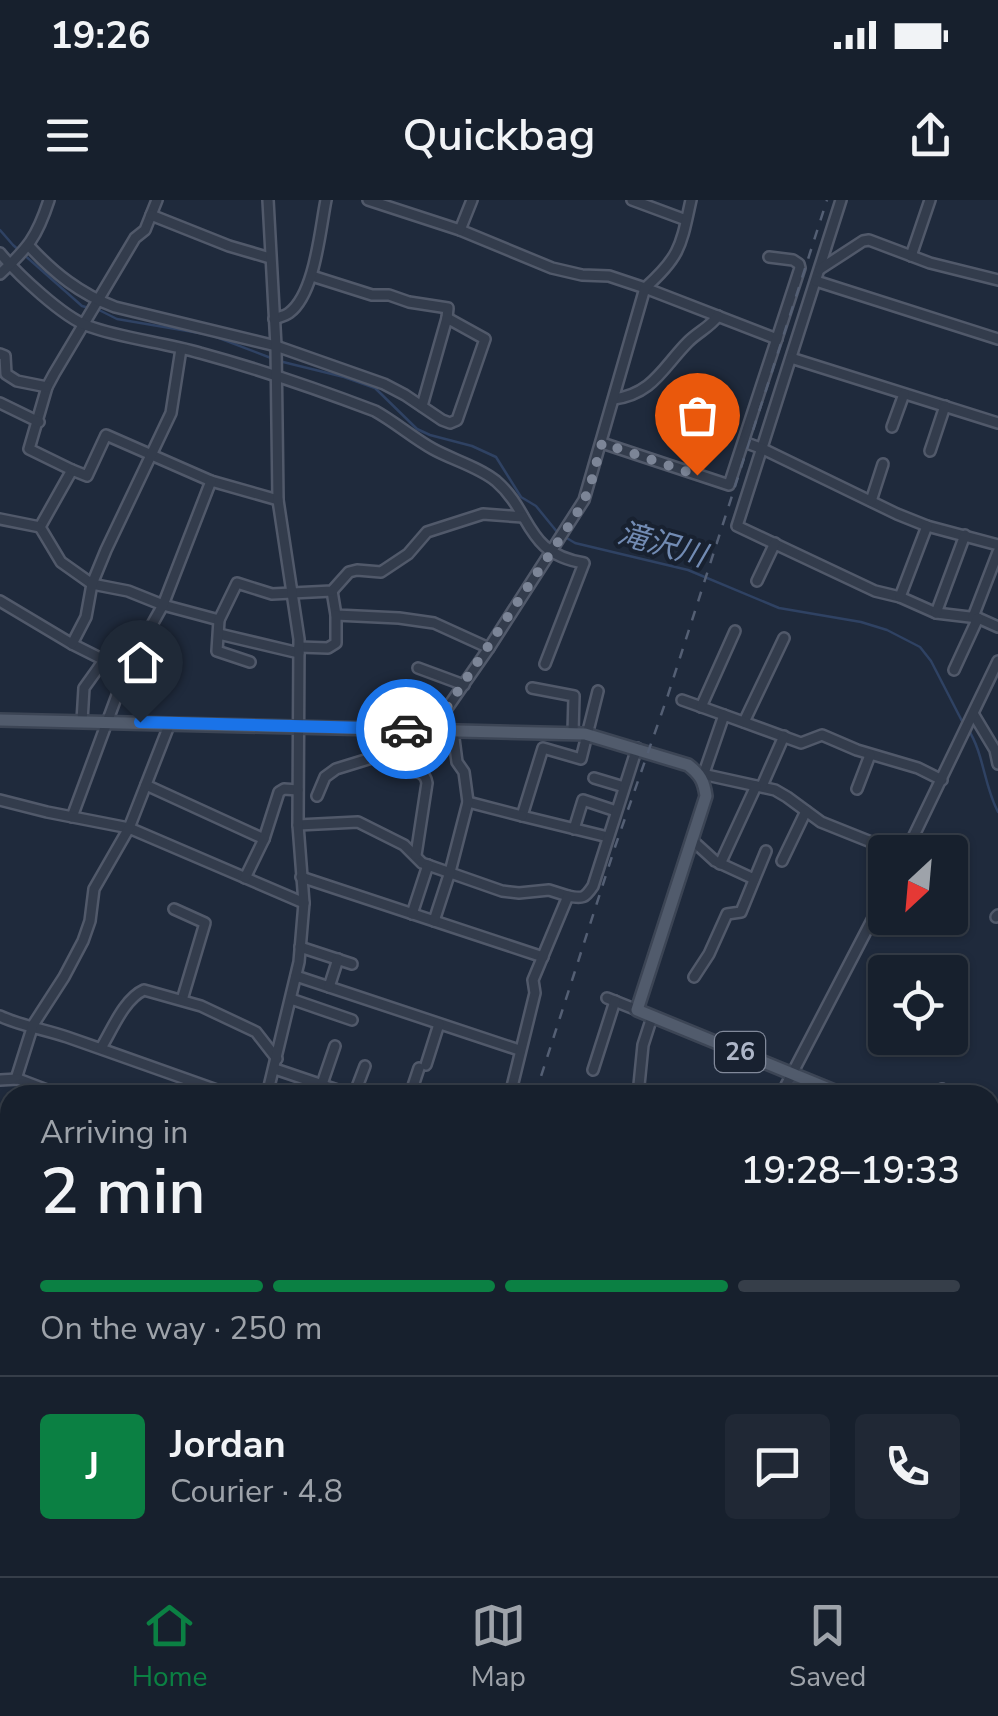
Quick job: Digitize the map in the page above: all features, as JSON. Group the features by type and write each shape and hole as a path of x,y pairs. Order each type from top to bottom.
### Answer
{"main road":[{"path":"0,720 573,733 688,764 702,774 706,796 636,1010"},
{"name":"26","path":"636,1010 820,1085"}],"street":[{"path":"0,274 40,229 49,200"},
{"path":"157,200 145,230 135,238 47,387 29,448 87,476 106,434 212,481 278,500"},
{"path":"268,200 276,346 278,500 299,650 298,825 304,903 296,976 270,1085"},
{"path":"274,320 296,306 312,276 326,200"},
{"path":"368,200 460,230 552,268 610,276 777,339"},
{"path":"460,230 472,200"},
{"path":"632,200 686,220"},
{"path":"317,796 325,776 336,768 401,748 426,730 464,685 584,500 645,288 675,258 684,236 690,200"},
{"path":"841,200 737,526 875,591 936,613 976,618 998,627"},
{"path":"912,256 930,200"},
{"path":"151,215 270,258"},
{"path":"820,269 869,240 930,263 998,280"},
{"path":"28,247 98,302 276,346 384,384 450,423 457,420 485,339 447,318"},
{"path":"0,253 44,295 86,320 196,351 375,411 430,448 496,481 550,553 584,563 544,664"},
{"path":"602,443 729,486 800,268 793,260 769,257"},
{"path":"312,276 372,295 448,308 422,406"},
{"path":"816,281 998,339"},
{"path":"614,399 632,397 666,372 680,350 718,316"},
{"path":"72,644 86,616 92,584 170,412 181,349"},
{"path":"0,354 5,356 6,374 18,381 47,387"},
{"path":"791,358 998,423"},
{"path":"892,426 904,394"},
{"path":"0,404 38,422"},
{"path":"930,450 945,406"},
{"path":"744,442 927,526 998,548 976,618 954,670"},
{"path":"871,501 883,464"},
{"path":"40,527 72,470"},
{"path":"72,817 126,671 163,604 212,481"},
{"path":"250,662 217,651 219,620 237,583 272,594 332,591 349,572 381,572 408,554 427,532 482,514 522,518"},
{"path":"0,519 40,527 61,562 92,584 128,591 219,620"},
{"path":"900,598 927,526"},
{"path":"936,613 965,535"},
{"path":"757,581 775,544"},
{"path":"219,634 299,650 328,648 336,642 332,591"},
{"path":"0,601 126,671"},
{"path":"336,615 434,623 489,648"},
{"path":"702,707 734,631"},
{"path":"744,722 784,638"},
{"path":"82,721 84,688 104,660"},
{"path":"914,835 998,662"},
{"path":"418,668 464,685"},
{"path":"532,688 573,694 573,733"},
{"path":"522,816 544,748 582,759 598,690"},
{"path":"682,700 805,742 822,735 942,780"},
{"path":"724,715 702,774 787,796 821,822 868,839"},
{"path":"974,715 996,750 998,764"},
{"path":"16,1079 33,1026 82,942 90,921 94,889 128,828 170,722"},
{"path":"434,921 468,802 453,731"},
{"path":"720,864 784,736"},
{"path":"401,748 404,770 421,772 428,783 416,855"},
{"path":"298,825 358,822 386,834 422,862 502,891 549,890 581,899 592,886 637,748"},
{"path":"856,789 870,755"},
{"path":"594,778 624,787"},
{"path":"146,786 264,838"},
{"path":"245,878 279,792 298,790"},
{"path":"0,800 128,828 304,903"},
{"path":"574,829 583,800 616,811"},
{"path":"468,802 608,838"},
{"path":"782,861 806,812"},
{"path":"692,840 720,864 754,879"},
{"path":"694,977 727,914 741,912 766,851"},
{"path":"412,914 428,864"},
{"path":"301,877 543,958"},
{"path":"512,1085 536,993 534,980 568,896"},
{"path":"174,909 205,923 182,1000"},
{"path":"786,1085 868,927"},
{"path":"300,947 352,964"},
{"path":"329,987 338,959"},
{"path":"296,976 520,1050"},
{"path":"100,1048 137,992 144,990 201,1006 256,1032 276,1064 322,1084 335,1046"},
{"path":"291,999 352,1020"},
{"path":"593,1070 611,1000 636,1010"},
{"path":"0,1016 203,1085"},
{"path":"639,1085 643,1045 652,1016"},
{"path":"414,1085 439,1024"},
{"path":"357,1085 365,1066"},
{"path":"0,1080 16,1079 35,1085"}],"waterway":[{"name":"滝沢川","path":"0,230 82,306 89,308"},
{"name":"滝沢川","path":"97,309 117,319 211,335 271,358"},
{"name":"滝沢川","path":"279,361 375,388 417,429 496,457 521,497 536,506 558,533"},
{"name":"滝沢川","path":"565,537 575,543 688,570 779,608 887,630 920,647 963,723"},
{"name":"滝沢川","path":"968,729 998,812"}],"railway":[{"path":"538,1085 827,200"}],"way so far":[{"path":"406,729 432,730 476,666 576,515 589,490 602,443 697,475"}],"route":[{"path":"140,722 406,729"}]}
